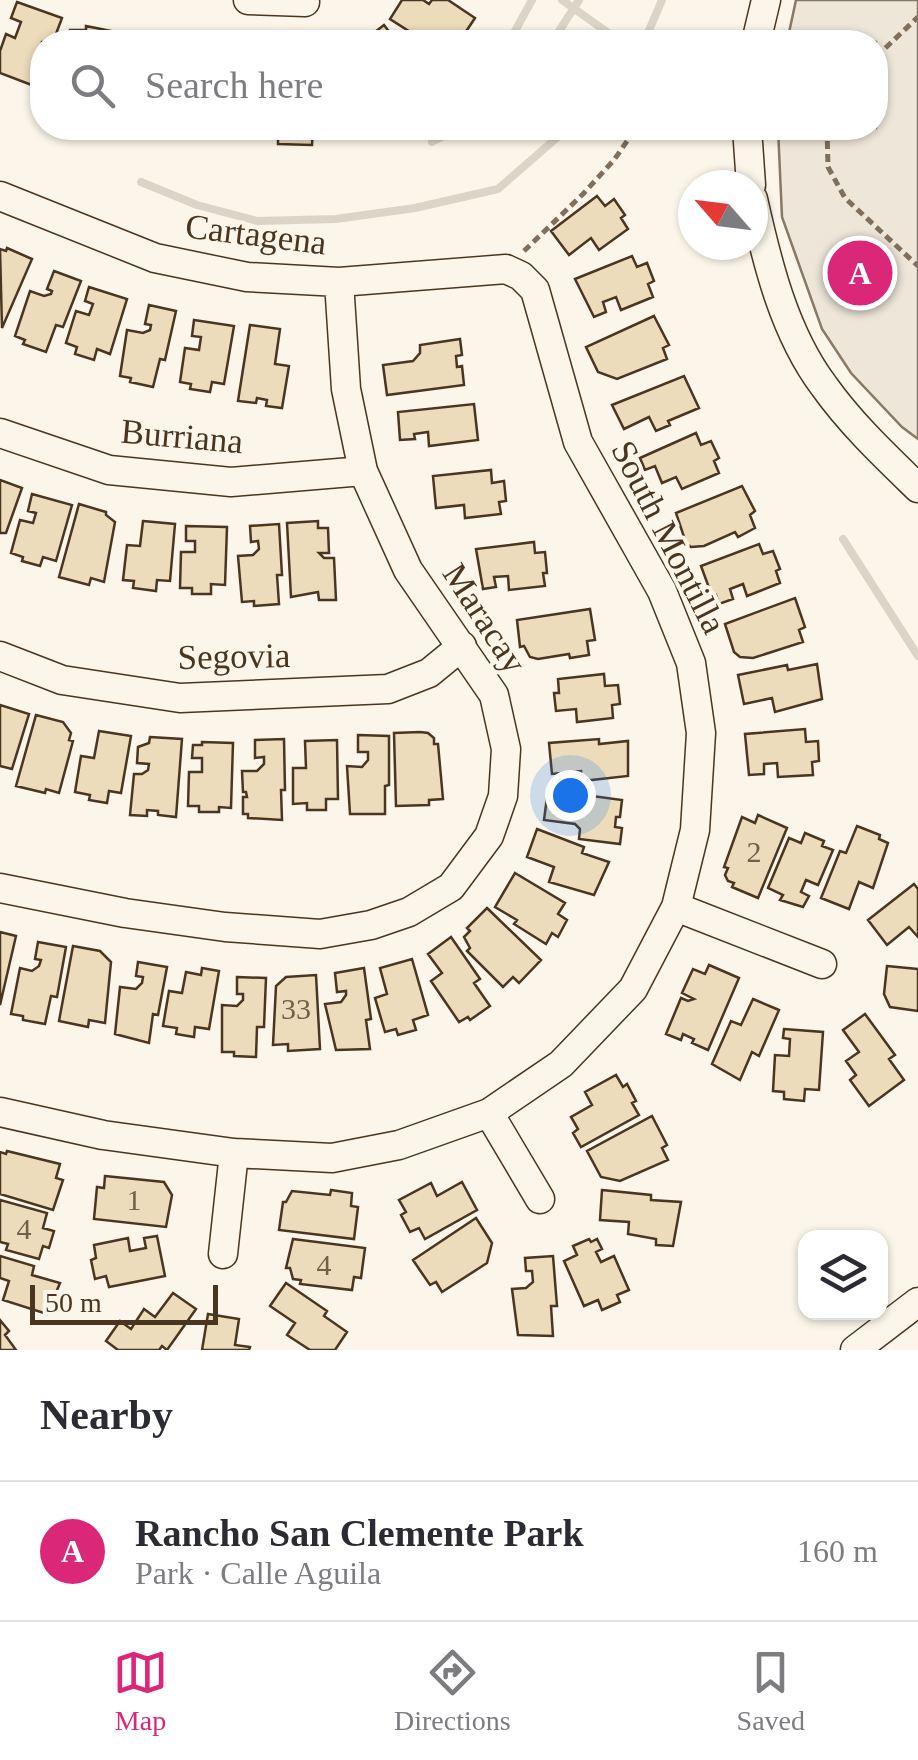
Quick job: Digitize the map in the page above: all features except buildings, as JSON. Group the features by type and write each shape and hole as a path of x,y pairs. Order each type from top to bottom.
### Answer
{"street":[{"path":"248,0 305,2"},
{"path":"759,30 766,0"},
{"path":"749,140 750,170"},
{"name":"Cartagena","path":"0,196 155,258 247,277 339,282 492,269 513,272"},
{"path":"766,260 792,327 821,383 860,430 918,488"},
{"name":"South Montilla","path":"0,1112 103,1135 234,1153 332,1158 400,1145 489,1113 561,1064 633,989 676,906 694,830 701,734 691,663 662,590 578,442 536,290 513,272"},
{"name":"Maracay","path":"0,888 125,913 225,927 320,934 371,925 409,912 451,886 490,836 503,796 506,749 494,694 408,570 363,471 346,389 339,282"},
{"name":"Burriana","path":"0,433 109,470 231,482 363,471"},
{"name":"Segovia","path":"0,656 62,680 180,698 388,689 429,673 462,646"},
{"path":"676,906 822,964"},
{"path":"489,1113 540,1199"},
{"path":"222,1254 234,1153"},
{"path":"855,1350 918,1302"}],"path":[{"path":"888,46 918,18"},
{"path":"513,272 526,246 583,194 628,140"},
{"path":"827,140 828,167 845,198 918,266"}],"shaded area":[{"path":"796,0 918,0 918,439 851,373 822,329 782,217 779,140 888,140 888,30 790,30"}],"waterway":[{"path":"516,30 532,0"},
{"path":"562,0 604,30"},
{"path":"560,30 579,0"},
{"path":"649,30 662,0"},
{"path":"432,142 436,140"},
{"path":"141,182 197,205 257,221 336,219 415,208 498,189 554,140"},
{"path":"843,539 918,656"}],"place":[{"name":"Rancho San Clemente Park","path":"860,273"}]}
